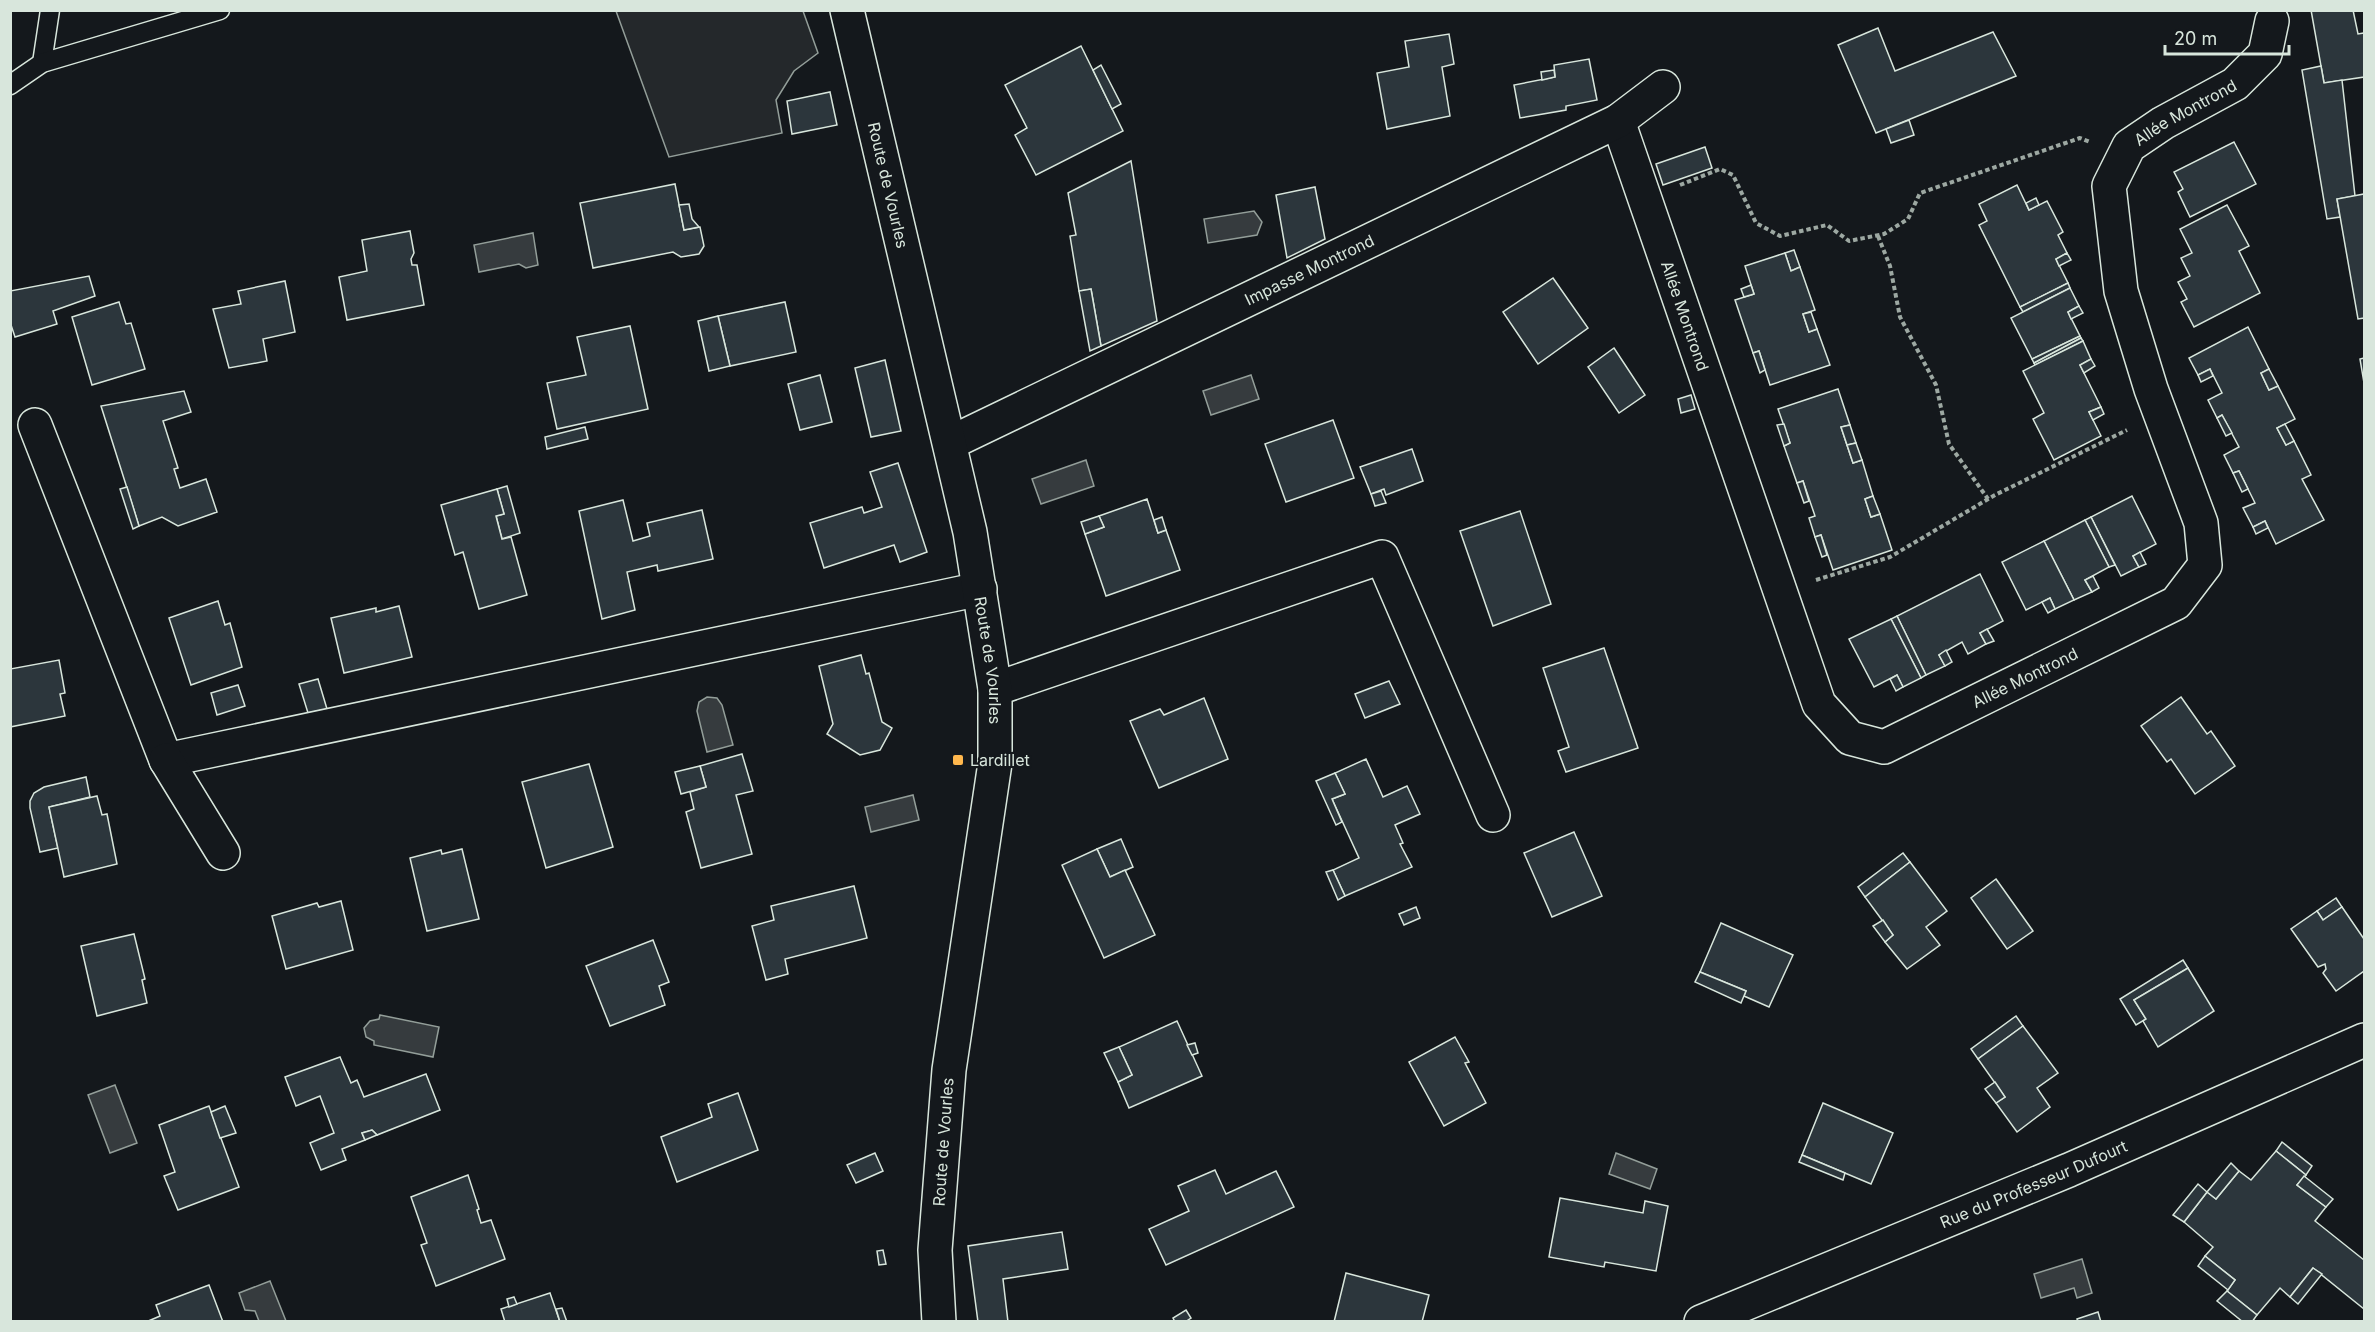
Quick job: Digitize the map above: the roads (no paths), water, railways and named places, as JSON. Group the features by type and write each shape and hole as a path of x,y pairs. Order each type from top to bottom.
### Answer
{"street":[{"name":"Route de Vourles","path":"847,10 970,532 995,689 994,763 949,1070 935,1250 939,1322"},
{"name":"Allée Montrond","path":"1618,121 1819,704 1850,738 1884,747 2176,603 2205,565 2201,523 2161,414 2121,291 2109,186 2129,146 2163,123 2235,84 2265,54 2272,21"},
{"name":"Impasse Montrond","path":"950,443 1618,121 1663,87"},
{"path":"35,425 166,760 223,853"},
{"path":"995,689 1382,557 1493,816"},
{"path":"166,760 980,589"},
{"name":"Rue du Professeur Dufourt","path":"1701,1322 2069,1170 2364,1040"}],"lane":[{"path":"42,63 50,10"},
{"path":"10,85 42,63 220,10"}],"place":[{"name":"Lardillet","path":"958,760"}]}
